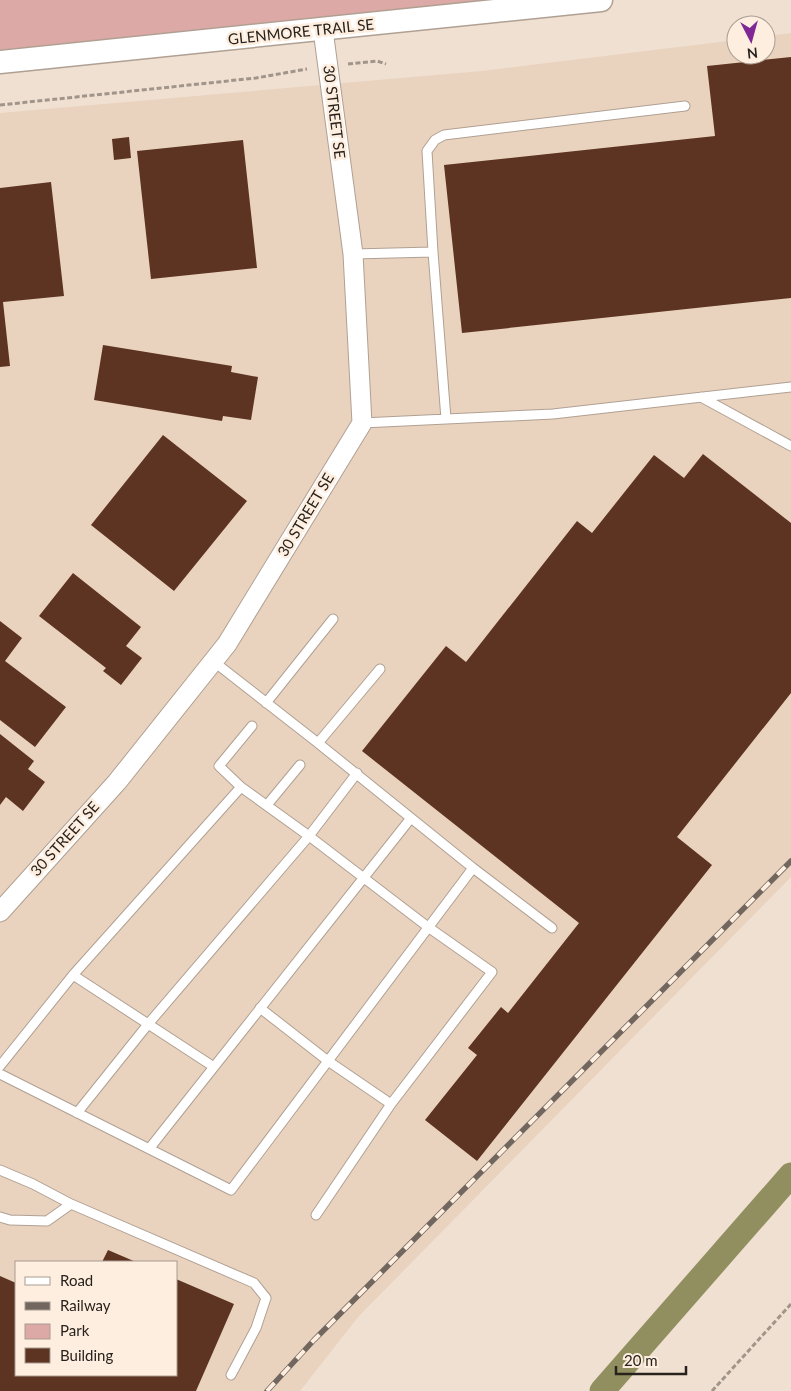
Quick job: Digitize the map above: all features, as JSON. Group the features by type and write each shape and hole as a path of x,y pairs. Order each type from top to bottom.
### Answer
{"street":[{"name":"GLENMORE TRAIL SE","path":"0,62 601,0"},
{"name":"30 STREET SE","path":"0,912 117,782 227,644 362,423 353,254 323,30"}],"lane":[{"path":"446,419 433,252 428,151 435,140 444,136 685,106"},
{"path":"353,254 433,252"},
{"path":"362,423 553,414 791,387"},
{"path":"701,397 791,446"},
{"path":"266,703 333,619"},
{"path":"213,661 473,868 552,928"},
{"path":"318,743 380,669"},
{"path":"252,726 219,766 241,787 309,836 428,927 492,972 391,1104 316,1215"},
{"path":"267,805 300,764"},
{"path":"78,1113 149,1023 309,836 357,774"},
{"path":"0,1066 73,975 241,787"},
{"path":"149,1149 411,818"},
{"path":"0,1074 231,1190 473,868"},
{"path":"73,975 214,1067"},
{"path":"260,1008 328,1061 391,1104"},
{"path":"0,1170 33,1184 71,1204 254,1284 266,1298 256,1328 231,1375"},
{"path":"0,1217 10,1220 47,1221 71,1204"}],"path":[{"path":"0,105 256,78 377,61 386,64"},
{"path":"712,1391 791,1304"}],"shaded area":[{"path":"791,33 791,877 359,1316 300,1391 0,1391 0,113 482,71 726,41 726,65 776,65 776,35"}],"green space":[{"path":"0,0 499,0 0,53"}],"building":[{"path":"791,57 791,298 462,333 444,165 715,136 707,66 726,64 776,65 776,59"},
{"path":"129,137 131,158 114,160 112,139"},
{"path":"243,140 257,268 151,279 137,151"},
{"path":"51,182 64,296 3,302 10,366 0,367 0,188"},
{"path":"103,345 232,366 231,372 258,377 251,420 223,416 222,421 94,400"},
{"path":"163,435 247,501 174,591 91,525"},
{"path":"703,454 791,523 791,693 677,837 712,865 477,1161 425,1120 477,1055 468,1048 501,1007 508,1013 579,923 362,751 446,646 466,662 577,521 592,533 654,455 684,478"},
{"path":"73,573 141,627 126,646 142,658 121,685 103,671 106,668 39,616"},
{"path":"0,621 22,638 5,661 66,707 35,747 0,720"},
{"path":"0,734 34,761 28,769 45,782 23,811 6,797 0,805"},
{"path":"108,1250 134,1261 102,1261"},
{"path":"0,1276 15,1283 15,1376 178,1376 178,1280 234,1304 196,1391 0,1391"}],"waterway":[{"path":"602,1391 791,1175"}],"railway":[{"path":"267,1391 314,1340 791,861"}]}
